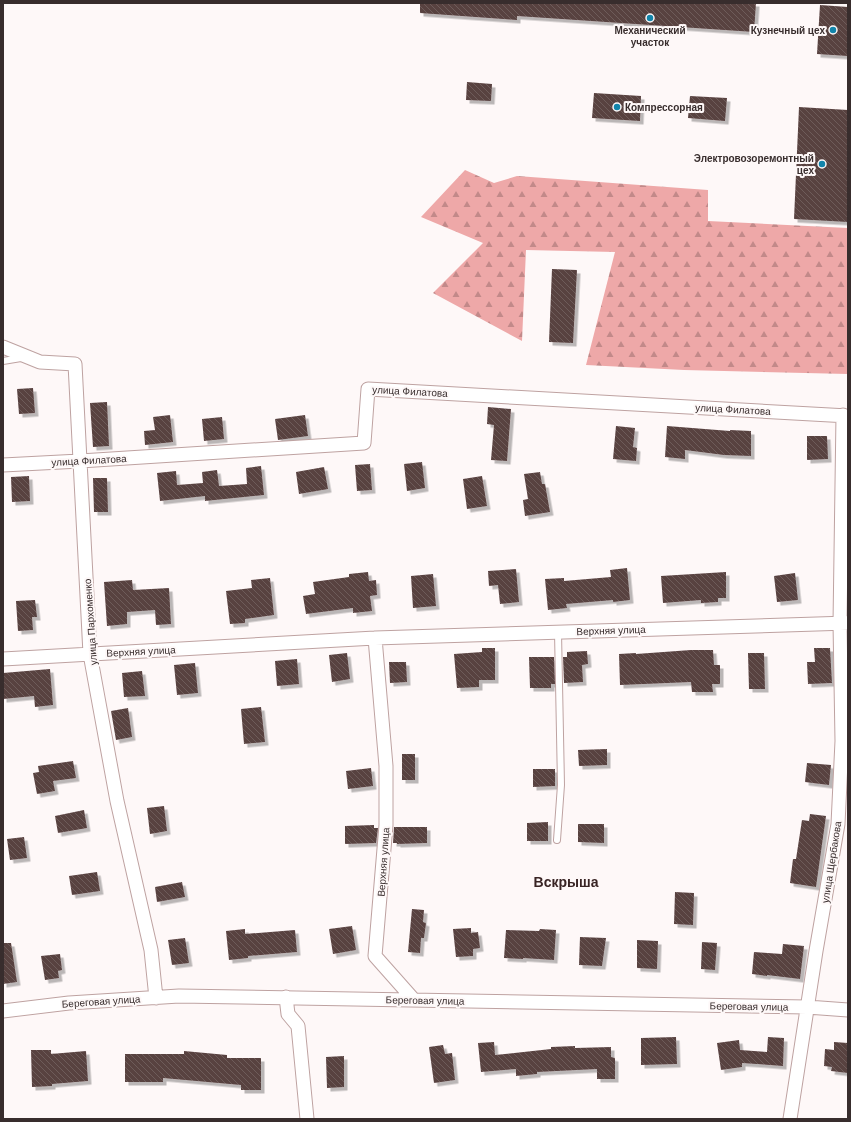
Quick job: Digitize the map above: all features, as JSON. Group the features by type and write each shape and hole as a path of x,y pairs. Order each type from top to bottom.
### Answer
{"street":[{"name":"улица Пархоменко","path":"3,347 40,362 75,364 90,654 117,801 151,950 156,998"},
{"name":"улица Филатова","path":"3,465 364,443 368,389 846,416"},
{"name":"улица Щербакова","path":"790,1119 807,1007 838,824 842,742 846,416"},
{"name":"Верхняя улица","path":"3,659 375,638 844,623"},
{"name":"Верхняя улица","path":"375,638 386,766 386,825 375,956 414,1000"},
{"name":"Береговая улица","path":"3,1011 69,1002 179,996 807,1007 848,1010"},
{"path":"286,997 288,1014 298,1026 307,1119"}],"lane":[{"path":"3,361 27,357"},
{"path":"557,840 561,785 558,632"}],"green space":[{"path":"465,170 494,183 517,176 708,190 708,221 848,228 848,374 684,370 586,365 615,252 526,250 522,341 433,293 483,243 421,217"}],"building":[{"name":"Механический участок","path":"420,3 756,3 754,32 517,16 517,20 420,13"},
{"name":"Кузнечный цех","path":"820,5 848,7 848,56 817,54"},
{"path":"467,82 492,84 491,101 466,100"},
{"name":"Компрессорная","path":"594,93 641,96 640,121 592,118"},
{"path":"690,96 727,98 725,121 688,118"},
{"name":"Электровозоремонтный цех","path":"799,107 848,110 848,222 794,219"},
{"path":"552,269 577,270 573,343 549,342"},
{"path":"33,388 35,413 19,414 17,389"},
{"path":"107,402 109,446 93,447 90,403"},
{"path":"488,407 511,409 507,461 491,460 494,425 487,424"},
{"path":"170,415 173,442 145,445 144,431 155,430 153,417"},
{"path":"305,415 308,436 278,440 275,419"},
{"path":"222,417 224,439 204,441 202,419"},
{"path":"616,426 635,428 633,447 637,448 636,461 613,459"},
{"path":"667,426 730,431 751,431 751,456 724,455 685,450 685,459 665,457"},
{"path":"807,436 827,436 828,459 807,460"},
{"path":"422,462 425,488 407,491 404,464"},
{"path":"370,464 372,490 357,491 355,465"},
{"path":"261,466 264,495 205,501 205,496 160,501 157,473 176,471 177,485 203,483 202,472 217,470 219,486 247,484 246,468"},
{"path":"324,467 328,489 299,494 296,472"},
{"path":"540,472 542,484 545,484 550,512 525,516 523,500 528,499 524,474"},
{"path":"29,476 30,501 12,502 11,477"},
{"path":"482,476 487,506 467,509 463,479"},
{"path":"93,478 107,478 108,512 94,512"},
{"path":"627,568 630,600 566,604 567,608 548,610 545,579 564,578 564,581 611,577 610,570"},
{"path":"516,569 519,602 500,604 498,585 489,586 488,571"},
{"path":"368,572 369,581 376,580 377,595 370,596 372,611 353,613 353,608 306,614 303,596 315,594 313,582 349,577 349,574"},
{"path":"726,572 726,598 718,598 718,602 701,603 701,600 663,603 661,576"},
{"path":"795,573 798,600 777,602 774,576"},
{"path":"433,574 436,606 413,608 411,576"},
{"path":"270,578 274,615 245,619 245,623 230,624 226,591 252,588 251,580"},
{"path":"132,580 133,590 169,588 171,624 156,625 155,610 127,612 127,624 107,626 104,582"},
{"path":"35,600 37,617 32,617 33,630 18,631 16,601"},
{"path":"482,648 495,648 495,680 479,680 479,687 457,688 454,654 482,652"},
{"path":"814,648 830,648 832,683 808,684 807,662 815,662"},
{"path":"713,650 714,665 720,665 720,684 712,684 713,692 692,692 691,682 620,685 619,654"},
{"path":"587,651 588,664 582,665 583,682 564,683 563,657 567,657 567,652"},
{"path":"347,653 350,679 332,682 329,655"},
{"path":"748,653 764,653 765,689 749,689"},
{"path":"529,657 554,657 555,684 551,684 551,688 530,688"},
{"path":"297,659 299,684 277,686 275,661"},
{"path":"389,662 406,662 407,682 390,683"},
{"path":"195,663 198,693 177,695 174,665"},
{"path":"50,669 53,705 35,707 34,696 3,699 3,673"},
{"path":"142,671 145,696 124,697 122,673"},
{"path":"261,707 265,742 244,744 241,709"},
{"path":"128,708 132,737 116,740 111,711"},
{"path":"607,749 607,765 579,766 578,750"},
{"path":"402,754 415,754 415,780 402,780"},
{"path":"73,761 76,778 53,781 55,791 37,794 33,773 39,772 38,766"},
{"path":"807,763 831,765 829,785 805,782"},
{"path":"371,768 373,786 348,789 346,771"},
{"path":"533,769 555,769 555,786 533,787"},
{"path":"164,806 167,831 150,834 147,808"},
{"path":"84,810 87,828 58,833 55,816"},
{"path":"810,814 826,816 816,887 790,883 793,859 796,859 802,820 809,821"},
{"path":"548,822 548,841 527,841 527,823"},
{"path":"578,824 604,824 604,843 578,842"},
{"path":"374,825 374,828 378,828 376,843 345,844 345,826"},
{"path":"394,827 427,827 427,843 393,843"},
{"path":"24,837 27,858 10,860 7,839"},
{"path":"97,872 100,891 72,895 69,876"},
{"path":"182,882 185,897 157,902 155,887"},
{"path":"675,892 694,893 693,925 674,924"},
{"path":"412,909 424,910 423,922 426,923 424,938 421,938 420,953 408,952"},
{"path":"352,926 356,950 333,954 329,929"},
{"path":"471,928 471,933 478,932 480,948 473,949 473,956 456,957 453,929"},
{"path":"245,929 245,934 295,930 297,952 248,956 248,958 229,960 226,931"},
{"path":"540,929 556,930 554,960 504,958 506,930 539,931"},
{"path":"580,937 606,938 602,966 579,965"},
{"path":"185,938 189,963 172,965 168,940"},
{"path":"637,940 658,941 657,969 637,968"},
{"path":"702,942 717,943 715,970 701,969"},
{"path":"3,943 11,943 17,982 3,984"},
{"path":"783,944 804,946 800,979 752,974 754,952 782,954"},
{"path":"60,954 62,970 58,971 59,978 45,980 41,956"},
{"path":"676,1037 677,1064 641,1065 641,1038"},
{"path":"768,1037 784,1038 783,1066 742,1063 742,1067 721,1070 717,1043 739,1040 740,1050 767,1052"},
{"path":"494,1042 495,1055 551,1049 551,1047 611,1047 611,1057 615,1058 615,1079 597,1079 597,1069 537,1072 537,1074 516,1076 516,1069 481,1072 478,1043"},
{"path":"834,1042 848,1043 848,1073 831,1071 832,1067 824,1066 825,1049 834,1050"},
{"path":"443,1045 445,1054 452,1053 455,1080 434,1083 429,1047"},
{"path":"31,1050 51,1050 51,1054 86,1051 88,1081 32,1087"},
{"path":"184,1051 227,1055 227,1058 261,1058 261,1090 241,1090 241,1085 163,1078 163,1082 125,1082 125,1054 184,1054"},
{"path":"344,1056 344,1087 327,1088 326,1057"}],"place":[{"name":"Механический участок","path":"650,18"},
{"name":"Кузнечный цех","path":"833,30"},
{"name":"Компрессорная","path":"617,107"},
{"name":"Электровозоремонтный цех","path":"822,164"}],"district":[{"name":"Вскрыша","path":"566,882"}]}
